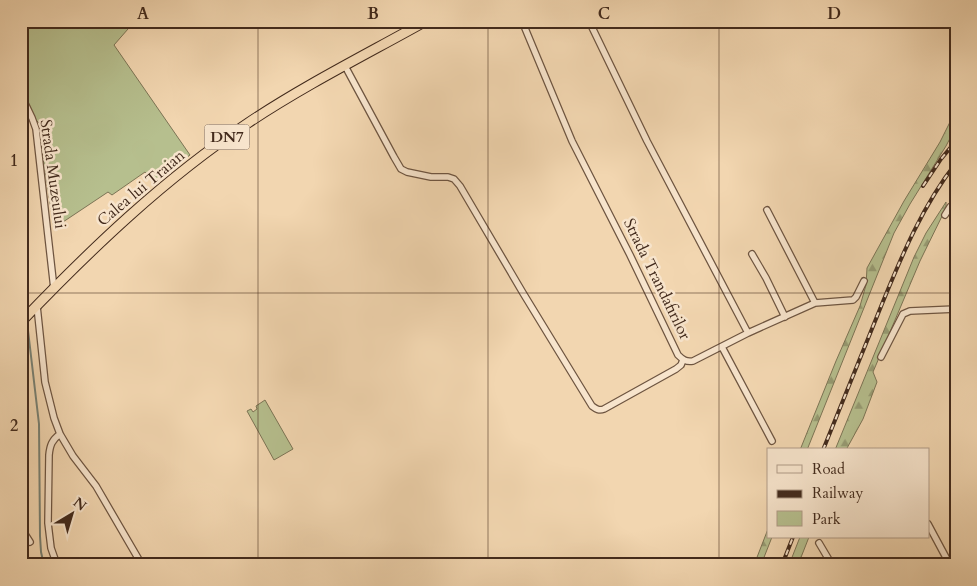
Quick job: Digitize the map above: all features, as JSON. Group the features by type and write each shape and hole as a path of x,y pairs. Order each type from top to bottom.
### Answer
{"highway":[{"name":"Calea lui Traian","path":"22,321 102,240 133,212 208,152 270,109 426,21"}],"street":[{"name":"Strada Trandafirilor","path":"522,21 572,141 678,355 683,360 693,362 748,333 815,303 853,300 864,281"},
{"path":"589,21 647,141 748,333"},
{"path":"345,66 401,169 413,174 454,179 460,186 592,406 600,411 604,410 676,369 683,360"},
{"name":"Strada Muzeului","path":"21,95 36,129 54,289"},
{"path":"945,215 950,208 956,211"},
{"path":"766,210 815,303"},
{"path":"752,254 785,317"},
{"path":"37,306 45,382 60,434 73,456 96,486 142,565"},
{"path":"881,357 903,314 956,309"},
{"path":"722,347 772,442"},
{"path":"58,565 51,548 48,523 49,455 50,445 60,434"},
{"path":"21,528 30,542"},
{"path":"930,528 950,565"},
{"path":"819,543 832,565"}],"green space":[{"path":"21,21 135,21 114,45 190,155 154,182 145,172 112,195 108,192 54,228 41,145 41,125 34,118 21,88"},
{"path":"956,110 956,127 894,233 808,448 801,448 860,306 866,285 867,268 904,201 940,142"},
{"path":"946,202 946,208 920,261 873,372 877,382 863,419 847,448 836,448 914,257 926,233"},
{"path":"265,400 293,449 274,460 247,411 251,409 253,412 257,409 256,406"},
{"path":"767,532 767,538 772,538 761,565 754,565"},
{"path":"800,538 809,538 798,565 789,565"}],"waterway":[{"path":"21,290 25,312"},
{"path":"27,322 39,424 40,536 44,565"}],"railway":[{"path":"923,186 956,141"},
{"path":"824,448 906,249 923,213 956,163"},
{"path":"782,565 793,538"}]}
